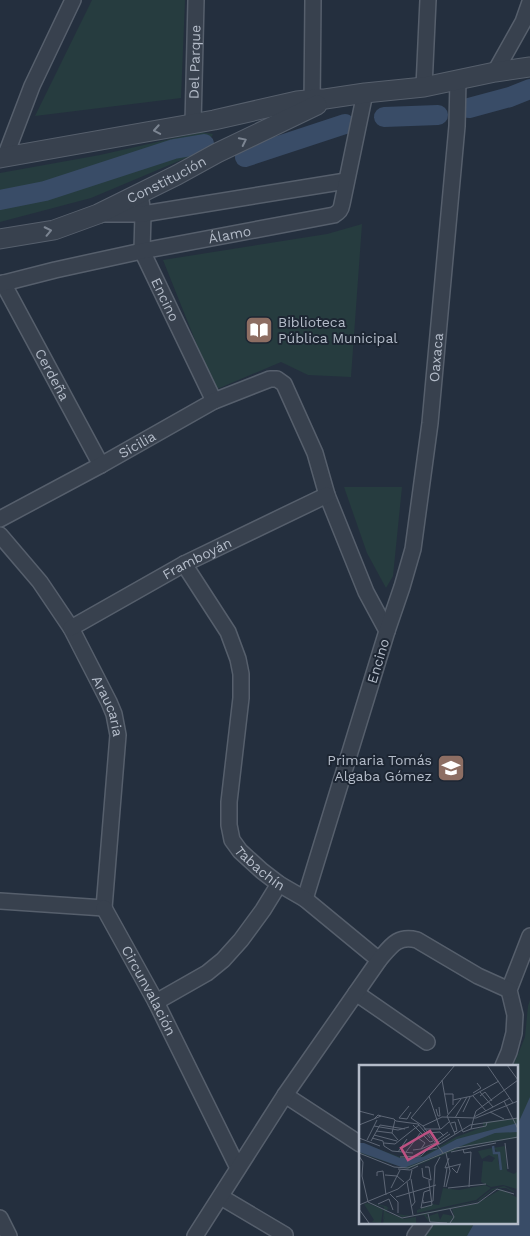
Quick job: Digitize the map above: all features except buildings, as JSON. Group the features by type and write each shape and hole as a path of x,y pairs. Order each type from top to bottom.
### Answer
{"street":[{"path":"2,157 32,86 73,0"},
{"name":"Del Parque","path":"193,124 196,0"},
{"path":"313,0 317,102"},
{"path":"424,87 428,0"},
{"path":"496,72 526,22 530,2"},
{"name":"Constitución","path":"2,157 193,124 297,101 317,102 424,87 458,79 530,67"},
{"name":"Oaxaca","path":"387,631 413,549 430,423 457,126 458,79"},
{"name":"Álamo","path":"2,283 142,252 334,216 341,210 365,94"},
{"name":"Constitución","path":"0,240 54,230 98,214 317,102"},
{"path":"214,120 222,131 217,153"},
{"path":"98,214 143,214 346,181"},
{"name":"Encino","path":"140,193 143,214 142,252 214,401"},
{"name":"Cerdeña","path":"2,283 101,464"},
{"name":"Encino","path":"276,379 284,384 315,452 327,494 366,592 387,631 305,899"},
{"name":"Sicilia","path":"0,519 214,401 264,381 276,379"},
{"name":"Framboyán","path":"71,628 184,564 327,494"},
{"name":"Araucaria","path":"0,535 40,582 71,628 114,714 118,735 104,908"},
{"name":"Tabachín","path":"184,564 228,632 238,659 241,674 241,698 229,802 229,825 232,840 240,851 262,871 279,884 305,899 379,960"},
{"path":"156,1002 207,973 223,960 241,940 279,884"},
{"path":"0,901 104,908"},
{"name":"Circunvalación","path":"104,908 156,1002 238,1168"},
{"path":"503,1065 514,1033 515,1015 509,990 530,936"},
{"path":"195,1236 285,1095 392,944 402,939 410,938 416,940 478,976 509,990"},
{"path":"356,993 427,1042"},
{"path":"285,1095 359,1143"},
{"path":"221,1197 285,1235"},
{"path":"0,1218 9,1236"},
{"path":"415,1236 424,1224"}],"green space":[{"path":"92,0 185,0 181,98 35,116"},
{"path":"201,132 213,134 205,150 91,198 0,222 0,173 100,155"},
{"path":"362,224 351,377 308,375 281,362 215,390 163,260 327,234"},
{"path":"344,487 402,487 393,576 386,588 367,553"},
{"path":"530,1000 530,1236 425,1236 434,1224 518,1224 518,1065 513,1065 525,1037"}],"water":[{"path":"530,1097 530,1236 467,1236 474,1224 518,1224 518,1124"}],"waterway":[{"path":"469,108 510,97 530,89"},
{"path":"384,117 438,115"},
{"path":"245,157 345,124"},
{"path":"0,200 45,191 174,149 204,144"}],"place":[{"name":"Biblioteca Pública Municipal","path":"259,330"},
{"name":"Primaria Tomás Algaba Gómez","path":"451,768"}]}
